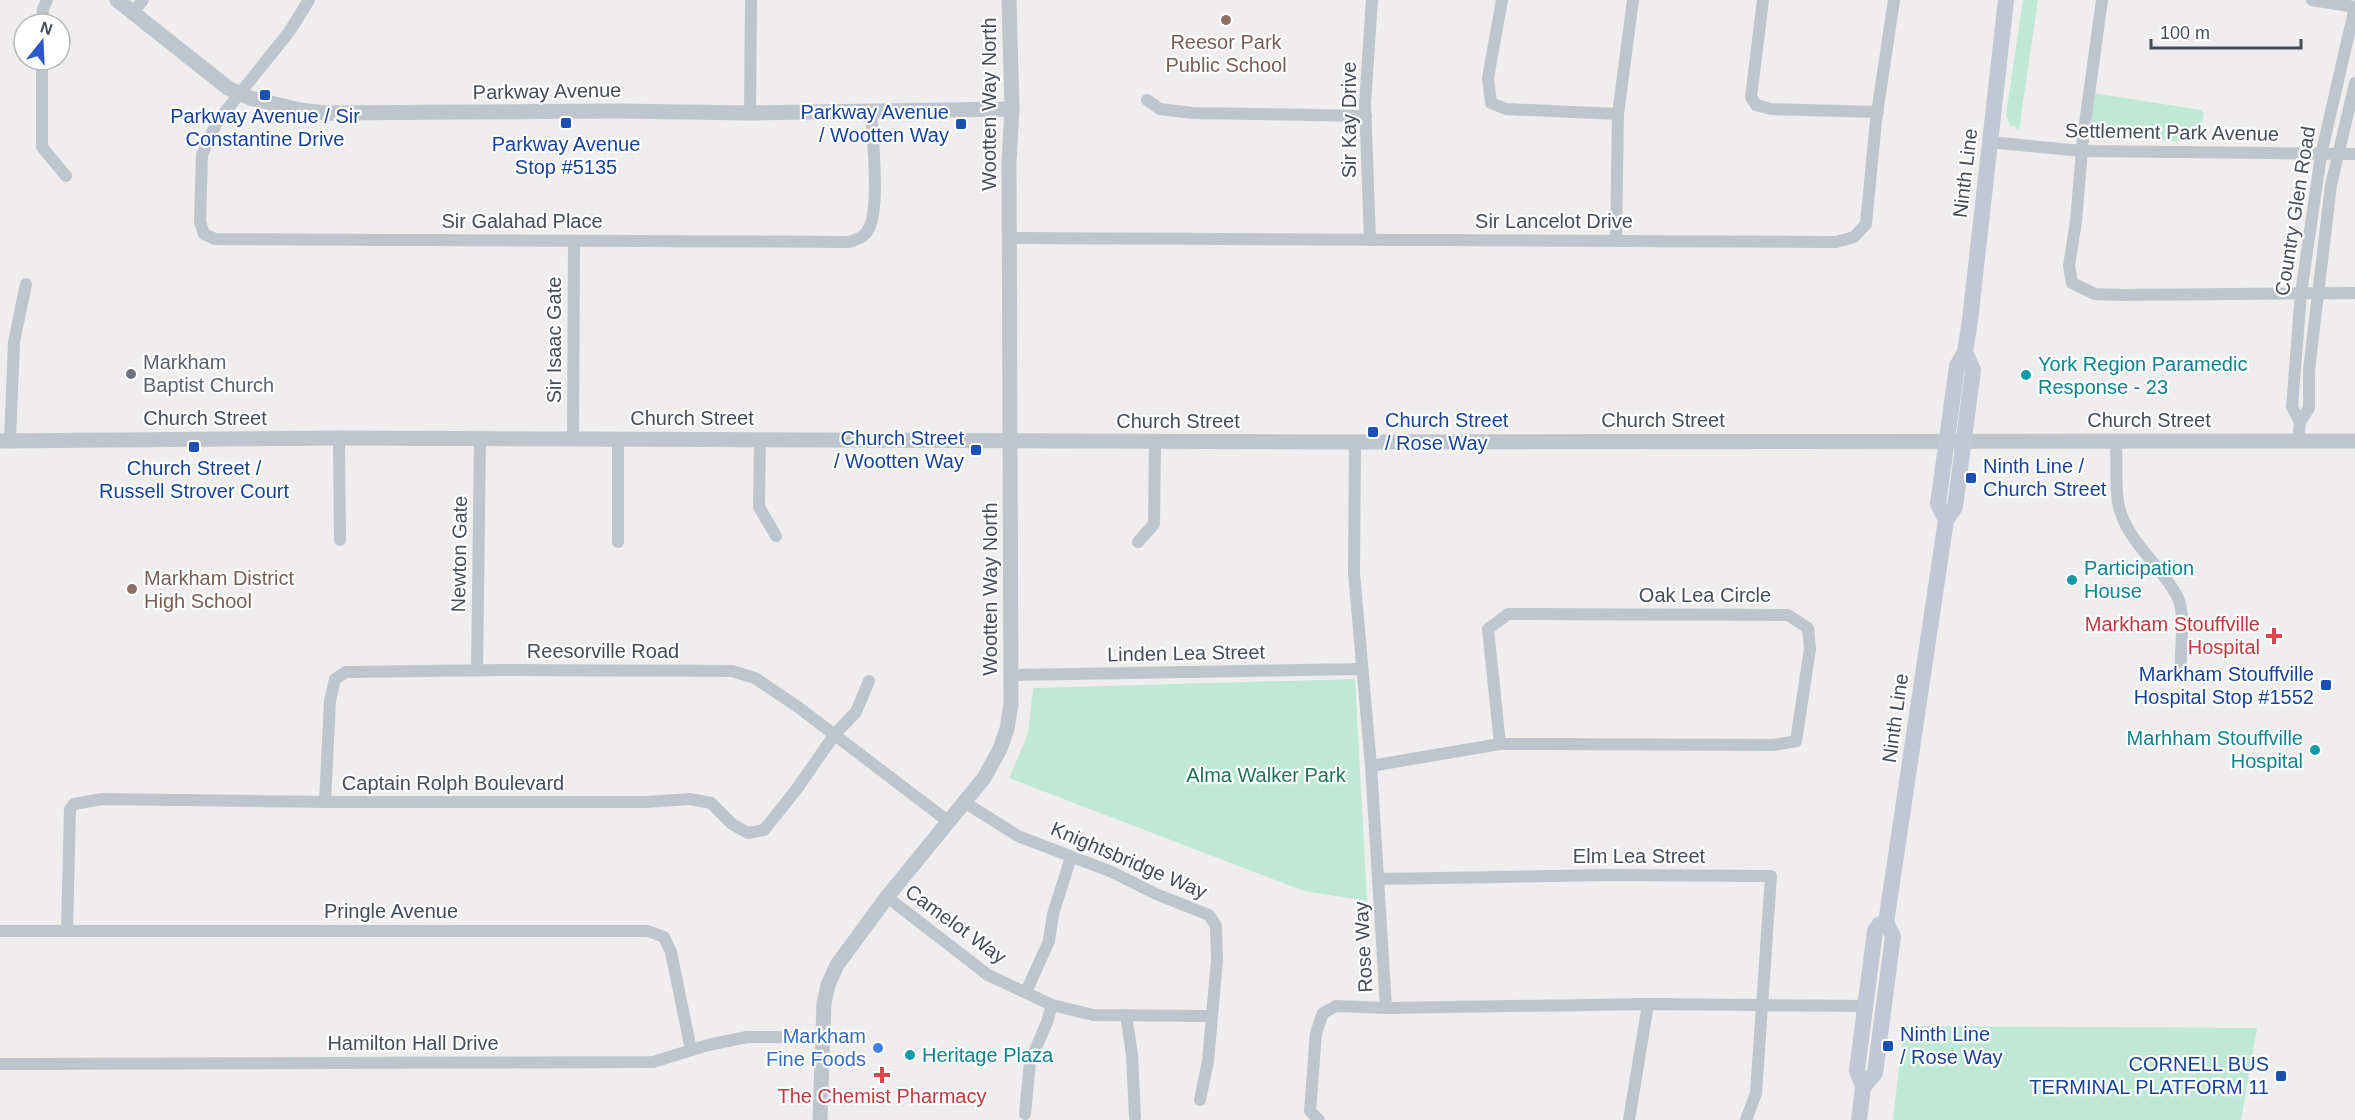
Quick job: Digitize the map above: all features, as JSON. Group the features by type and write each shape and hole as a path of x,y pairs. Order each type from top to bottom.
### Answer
{"main road":[{"name":"Ninth Line","path":"1946,520 1938,504 1957,366 1965,352 2006,0"},
{"name":"Ninth Line","path":"1863,1087 1875,1074 1893,936 1886,923 1946,520 1955,507 1965,441 1973,370 1965,352"},
{"name":"Ninth Line","path":"1859,1120 1863,1087 1857,1070 1864,1006 1875,931 1880,924 1886,923"}],"street":[{"name":"Parkway Avenue","path":"117,0 218,81 250,98 300,110 325,113 618,111 750,113 1012,109"},
{"path":"133,12 143,0"},
{"name":"Sir Galahad Place","path":"309,0 289,32 217,122 202,155 200,222 204,234 214,239 849,242 863,237 869,229 874,212 871,110"},
{"path":"750,113 751,0"},
{"name":"Wootten Way North","path":"820,1120 824,1003 828,985 837,965 887,897 984,778 1000,749 1007,729 1011,704 1009,162 1012,109 1009,0"},
{"name":"Sir Kay Drive","path":"1370,240 1365,103 1372,0"},
{"path":"1502,0 1488,78 1491,103 1506,109 1618,114"},
{"path":"1616,240 1618,114 1633,0"},
{"path":"1763,0 1751,97 1756,105 1771,109 1878,112"},
{"name":"Sir Lancelot Drive","path":"1011,238 1836,242 1854,237 1866,224 1878,112 1894,0"},
{"path":"2102,0 2082,151 2076,221 2068,266 2072,283 2095,294 2121,296 2355,293"},
{"path":"2312,0 2355,7"},
{"name":"Country Glen Road","path":"2300,422 2292,407 2301,293 2321,154 2355,7"},
{"path":"42,72 42,147 66,176"},
{"name":"Country Glen Road","path":"2298,441 2300,422 2308,408 2309,370 2331,185 2355,83"},
{"path":"1147,100 1160,109 1193,113 1366,116"},
{"name":"Settlement Park Avenue","path":"1989,142 2082,151 2355,154"},
{"name":"Sir Isaac Gate","path":"573,439 574,242"},
{"path":"5,441 14,342 26,284"},
{"path":"339,438 340,540"},
{"name":"Church Street","path":"5,441 339,438 1354,442 2355,441"},
{"name":"Newton Gate","path":"477,670 480,439"},
{"path":"618,439 618,543"},
{"path":"760,439 759,507 776,536"},
{"path":"1138,542 1154,524 1155,441"},
{"path":"2116,441 2118,501 2123,518 2178,597 2182,626 2181,674"},
{"name":"Rose Way","path":"1354,442 1354,573 1371,766 1386,1008 1648,1004 1864,1006"},
{"name":"Oak Lea Circle","path":"1371,766 1500,744 1774,746 1796,741 1810,649 1808,628 1788,615 1508,614 1488,629 1500,744"},
{"name":"Linden Lea Street","path":"1011,675 1362,669"},
{"name":"Reesorville Road","path":"325,802 330,701 335,679 346,672 732,671 754,678 835,734 949,822"},
{"name":"Captain Rolph Boulevard","path":"67,930 70,809 74,804 102,799 646,802 690,799 711,804 732,824 748,833 764,830 796,790 835,734 856,712 869,681"},
{"name":"Knightsbridge Way","path":"964,801 1018,836 1112,872 1156,894 1209,915 1216,926 1217,960 1209,1061 1200,1100"},
{"path":"1026,992 1048,941 1053,914 1071,857"},
{"name":"Elm Lea Street","path":"1379,879 1608,875 1771,876 1762,1005"},
{"name":"Camelot Way","path":"887,897 988,975 1052,1005 1093,1015 1211,1016"},
{"name":"Pringle Avenue","path":"0,931 648,931 664,937 671,952 691,1050"},
{"path":"1629,1120 1648,1004"},
{"path":"1025,1114 1030,1062 1052,1005"},
{"path":"1746,1120 1756,1093 1762,1005"},
{"path":"1319,1120 1310,1111 1316,1033 1323,1013 1336,1006 1386,1008"},
{"path":"1126,1015 1132,1055 1136,1117"},
{"name":"Hamilton Hall Drive","path":"0,1064 653,1062 747,1036 822,1037"}],"green space":[{"path":"2023,0 2038,0 2019,130 2014,126 2011,127 2006,115"},
{"path":"2093,93 2201,110 2204,114 2196,142 2087,138"},
{"name":"Alma Walker Park","path":"1355,679 1367,901 1304,891 1009,778 1028,734 1033,688"},
{"path":"1904,1026 2257,1028 2241,1120 1893,1120"}],"place":[{"name":"Reesor Park Public School","path":"1226,20"},
{"name":"Parkway Avenue / Sir Constantine Drive","path":"265,95"},
{"name":"Parkway Avenue Stop #5135","path":"566,123"},
{"name":"Parkway Avenue / Wootten Way","path":"961,124"},
{"name":"Markham Baptist Church","path":"131,374"},
{"name":"York Region Paramedic Response - 23","path":"2026,375"},
{"name":"Church Street / Rose Way","path":"1373,432"},
{"name":"Church Street / Russell Strover Court","path":"194,447"},
{"name":"Church Street / Wootten Way","path":"976,450"},
{"name":"Ninth Line / Church Street","path":"1971,478"},
{"name":"Participation House","path":"2072,580"},
{"name":"Markham District High School","path":"132,589"},
{"name":"Markham Stouffville Hospital","path":"2274,636"},
{"name":"Markham Stouffville Hospital Stop #1552","path":"2326,685"},
{"name":"Marhham Stouffville Hospital","path":"2315,750"},
{"name":"Ninth Line / Rose Way","path":"1888,1046"},
{"name":"Markham Fine Foods","path":"878,1048"},
{"name":"Heritage Plaza","path":"910,1055"},
{"name":"The Chemist Pharmacy","path":"882,1075"},
{"name":"CORNELL BUS TERMINAL PLATFORM 11","path":"2281,1076"}]}
